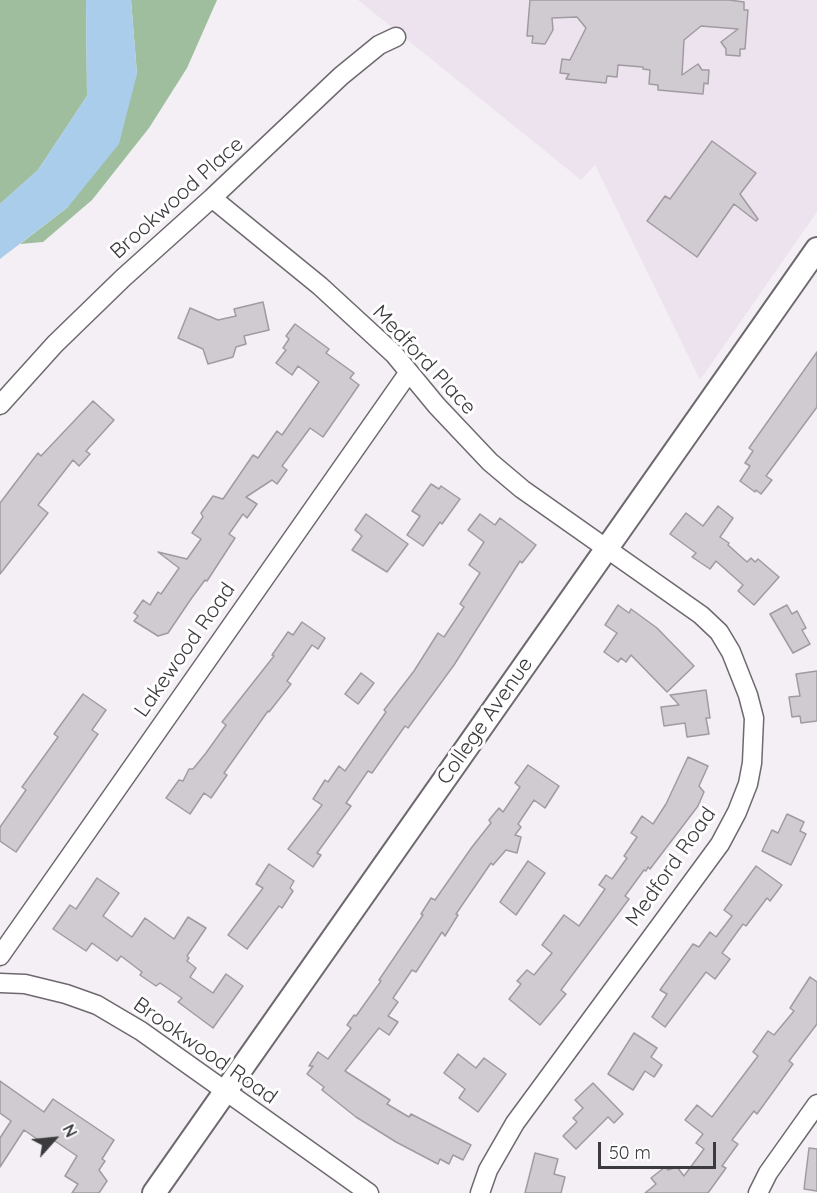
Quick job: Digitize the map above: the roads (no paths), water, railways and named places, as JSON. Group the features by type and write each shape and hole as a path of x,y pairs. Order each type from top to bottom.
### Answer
{"main road":[{"name":"College Avenue","path":"154,1193 817,249"}],"street":[{"name":"Brookwood Place","path":"0,405 72,327 129,272 212,198 341,76 379,45 396,37"},
{"name":"Medford Place","path":"212,198 320,286 394,354 437,406 490,462 522,489 606,548"},
{"name":"Lakewood Road","path":"0,956 409,372"},
{"name":"Medford Road","path":"480,1193 488,1170 515,1123 720,844 737,812 750,774 754,718 740,673 719,632 683,601 606,548"},
{"name":"Brookwood Road","path":"0,983 25,984 97,1005 141,1031 369,1193"},
{"path":"758,1193 768,1173 817,1104"}],"water":[{"path":"86,0 131,0 137,74 119,144 68,207 0,259 0,204 38,170 87,96"}]}
